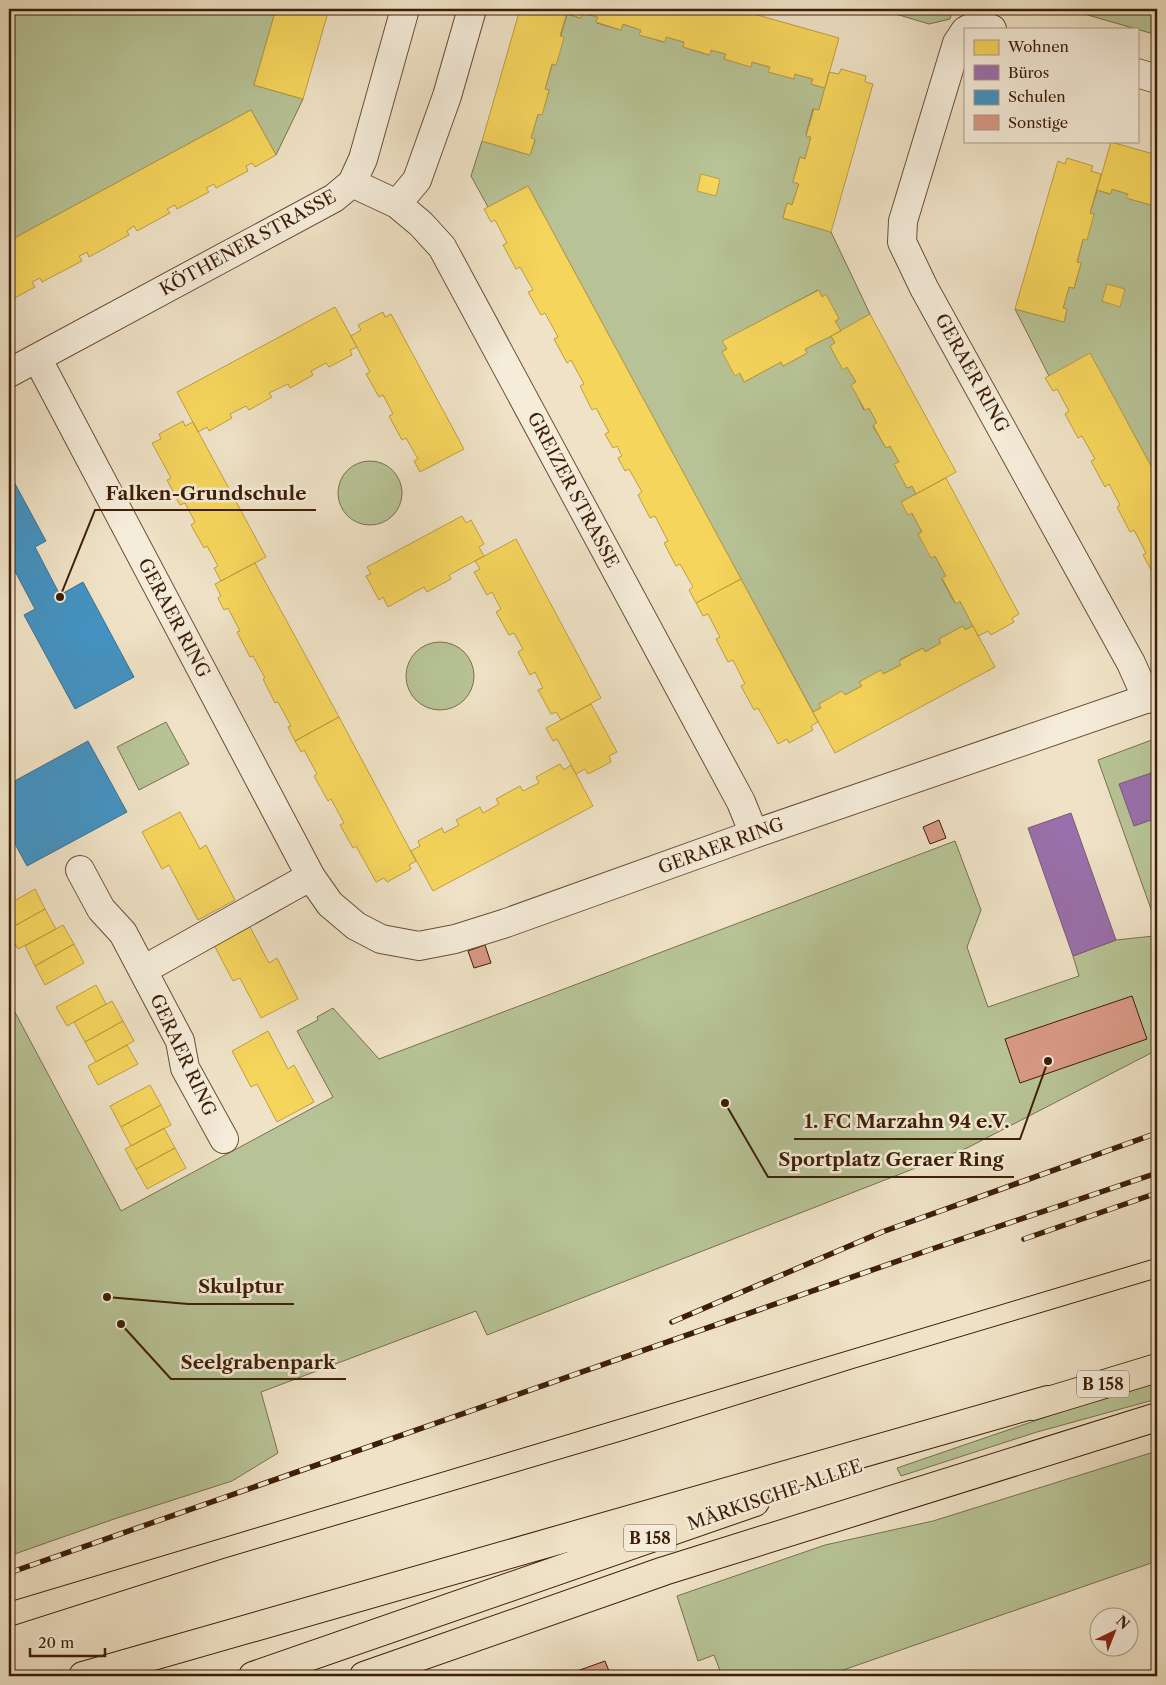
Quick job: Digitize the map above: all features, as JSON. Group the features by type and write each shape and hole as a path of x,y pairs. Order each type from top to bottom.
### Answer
{"main road":[{"name":"MÄRKISCHE ALLEE","path":"253,1676 1048,1400 1157,1368"},
{"path":"83,1676 1048,1400"},
{"name":"MÄRKISCHE ALLEE","path":"364,1676 664,1571 1157,1417"}],"street":[{"name":"KÖTHENER STRASSE","path":"9,373 334,198 352,183 363,159 405,9"},
{"path":"397,204 418,180 447,96 472,9"},
{"path":"971,28 980,25 989,28"},
{"name":"GERAER RING","path":"37,358 311,878 330,904 356,926 381,939 419,946 455,939 506,923 754,834 1152,697 1131,663 924,288 902,242 903,221 957,43 964,32"},
{"path":"1138,73 1157,79"},
{"name":"GREIZER STRASSE","path":"352,183 397,204 421,224 442,247 737,794 754,834"},
{"name":"GERAER RING","path":"80,870 101,909 123,933 180,1041 185,1068 224,1139"},
{"path":"142,970 311,878"}],"green space":[{"path":"9,9 276,9 254,85 303,99 276,155 251,110 9,241"},
{"path":"879,9 953,9 950,19 929,24"},
{"path":"1067,9 1157,9 1157,35"},
{"path":"582,13 598,17 597,23 621,30 623,24 641,30 640,35 664,42 666,37 684,42 683,47 709,55 711,50 726,54 724,59 751,66 752,62 770,67 769,72 794,79 795,74 813,79 811,84 825,88 819,110 813,109 806,135 811,137 805,159 800,157 793,182 799,184 792,205 787,203 783,218 831,232 870,314 841,331 835,321 839,319 826,295 822,297 818,290 723,341 727,349 722,352 740,373 744,382 781,362 783,366 807,353 805,349 831,336 835,343 830,346 843,369 847,367 856,382 852,385 864,410 869,408 877,423 873,426 886,448 890,446 899,462 895,465 907,488 912,486 916,494 901,502 912,513 922,532 918,534 935,556 946,576 942,579 955,603 960,601 973,626 965,630 963,626 939,639 941,643 925,652 923,648 900,660 901,665 883,674 881,671 859,682 862,686 845,695 842,692 819,704 821,708 813,712 528,186 488,207 471,176 482,141 530,155 535,140 531,138 538,114 542,114 549,90 545,89 567,14 580,18"},
{"path":"1112,189 1128,194 1127,198 1151,205 1152,201 1157,203 1157,477 1090,354 1049,376 1015,309 1064,322 1067,309 1063,308 1069,287 1074,288 1081,263 1077,262 1083,239 1094,214 1090,213 1097,190 1110,194"},
{"path":"364,461 376,461 393,470 400,481 402,493 400,505 393,516 376,525 364,525 352,520 343,511 338,499 338,487 343,475 352,466"},
{"path":"447,642 459,648 468,657 474,669 472,689 464,700 447,710 433,710 416,700 408,689 406,669 416,652 427,644"},
{"path":"166,722 189,764 139,790 117,747"},
{"path":"1157,738 1157,926 1098,760"},
{"path":"955,841 981,910 967,947 988,1007 1079,976 1073,956 1116,940 1154,936 1157,926 1157,1050 967,1148 487,1335 476,1311 261,1392 278,1453 232,1481 117,1518 9,1556 9,1001 121,1211 333,1097 297,1031 318,1020 317,1017 333,1008 379,1059"},
{"path":"1157,1379 1157,1399 1037,1432 901,1476 897,1468"},
{"path":"1157,1451 1157,1561 826,1676 722,1676 714,1655 698,1661 677,1596 825,1545 933,1521"}],"building: Wohnen":[{"path":"276,9 329,9 303,99 254,85"},
{"path":"520,9 568,9 560,36 564,37 560,52 556,65 552,64 545,89 549,90 542,115 538,114 531,138 535,139 530,155 482,141"},
{"path":"568,9 736,9 839,38 825,88 811,84 813,79 795,74 794,79 768,72 770,67 752,62 751,67 724,59 726,54 711,50 710,55 683,47 684,42 666,37 665,42 639,35 641,30 623,24 621,30 596,22 598,17 582,13 581,18 567,14"},
{"path":"841,69 866,76 865,82 873,84 831,232 783,218 787,203 792,205 799,184 793,182 800,157 805,159 811,137 806,136 814,109 819,110 829,72 839,74"},
{"path":"251,110 276,155 255,167 252,163 246,166 248,171 216,188 214,184 206,188 209,192 177,209 175,205 167,209 170,213 137,231 134,226 127,231 129,235 89,257 87,252 79,256 82,261 42,282 40,278 32,282 35,287 9,301 9,241"},
{"path":"1111,142 1157,155 1157,203 1152,201 1151,205 1126,198 1128,194 1112,189 1111,194 1097,190"},
{"path":"1067,158 1093,166 1091,171 1101,174 1090,213 1094,214 1087,240 1083,239 1077,262 1081,263 1074,288 1069,287 1063,308 1067,309 1064,322 1015,309 1058,161 1065,164"},
{"path":"701,174 720,179 716,196 697,191"},
{"path":"528,186 741,579 696,603 689,590 693,587 680,564 676,566 664,543 668,541 655,516 650,518 638,495 642,492 629,469 625,471 618,458 622,456 617,446 613,448 605,434 609,432 596,408 592,410 580,386 584,384 571,360 567,363 554,339 558,337 545,313 541,315 528,292 533,290 520,267 516,269 503,245 507,243 495,220 491,222 484,209"},
{"path":"1107,284 1125,289 1120,307 1102,301"},
{"path":"819,290 822,297 826,294 839,319 835,321 841,331 805,349 807,353 783,366 781,362 744,382 740,373 735,376 722,352 727,349 722,341"},
{"path":"335,307 357,347 350,350 352,355 329,367 326,363 311,371 313,375 290,388 288,384 269,393 272,397 249,410 246,406 230,414 232,418 209,431 207,427 198,432 177,392"},
{"path":"383,312 385,317 391,314 464,449 420,472 414,461 418,459 406,438 402,440 389,416 393,414 383,395 379,397 366,374 370,372 351,336 361,330 358,325"},
{"path":"870,314 956,472 916,494 912,486 907,488 894,464 899,462 890,446 886,448 873,425 877,423 869,408 865,410 851,385 856,382 847,367 843,370 830,346 835,343 831,336"},
{"path":"1090,353 1157,477 1157,581 1143,555 1146,553 1134,530 1130,532 1117,507 1120,505 1109,484 1105,487 1091,461 1095,459 1082,436 1078,438 1065,414 1069,411 1057,389 1053,391 1045,378"},
{"path":"183,421 185,426 193,422 266,557 221,581 214,568 218,566 207,546 204,548 191,525 195,522 185,503 180,505 167,480 171,478 152,443 161,439 159,434"},
{"path":"946,478 1019,614 1012,618 1014,622 991,635 988,631 978,636 960,601 956,604 942,578 946,576 935,556 931,558 918,534 922,532 912,513 908,515 901,502"},
{"path":"462,516 466,523 471,520 484,544 479,547 484,556 449,575 451,579 427,592 424,587 388,607 383,597 379,600 366,576 371,574 367,567"},
{"path":"516,539 601,698 561,720 556,712 551,714 538,690 543,688 535,672 530,675 518,652 523,649 514,633 509,635 496,612 501,609 492,592 487,595 474,572 480,569 475,561"},
{"path":"255,563 339,717 295,741 288,727 291,726 278,702 275,703 263,679 265,678 253,656 250,657 237,632 240,631 228,608 224,610 218,598 221,596 215,584"},
{"path":"741,579 818,722 811,726 813,730 789,743 787,739 778,744 758,708 754,710 741,686 745,684 733,660 728,662 716,639 720,637 708,614 703,616 696,603"},
{"path":"963,626 965,630 973,626 995,667 835,753 813,712 821,708 819,704 842,691 845,695 862,686 859,682 881,670 883,674 901,665 899,661 923,648 925,652 941,643 939,639"},
{"path":"591,704 617,752 609,756 611,762 588,774 585,769 576,774 557,739 553,741 546,728"},
{"path":"339,717 416,861 409,865 411,869 387,882 384,878 376,882 356,846 353,848 340,825 344,823 331,799 328,801 314,776 317,774 304,750 301,752 295,741"},
{"path":"560,764 564,770 571,765 593,806 433,891 411,851 420,846 418,841 442,828 444,833 459,825 456,820 480,807 483,813 499,804 496,799 520,786 523,791 539,783 536,777"},
{"path":"180,812 200,849 206,845 235,900 198,920 169,865 162,869 142,832"},
{"path":"35,889 45,909 9,929 9,904"},
{"path":"45,909 56,929 18,949 9,933 9,929"},
{"path":"63,925 74,944 35,966 25,946"},
{"path":"250,927 269,963 277,958 298,999 261,1018 240,978 233,981 214,945"},
{"path":"74,944 84,963 45,985 35,966"},
{"path":"96,985 106,1004 67,1026 56,1007"},
{"path":"112,1001 123,1021 85,1042 74,1022"},
{"path":"123,1021 134,1041 96,1062 85,1042"},
{"path":"268,1031 288,1069 294,1065 314,1102 277,1122 257,1084 251,1087 232,1051"},
{"path":"127,1045 138,1064 98,1085 88,1066"},
{"path":"150,1085 161,1105 121,1127 110,1106"},
{"path":"161,1105 171,1125 131,1146 121,1127"},
{"path":"164,1128 175,1148 136,1169 125,1149"},
{"path":"175,1148 186,1168 147,1189 136,1169"}],"building: Büros":[{"path":"1157,771 1157,818 1134,826 1119,784"},
{"path":"1071,813 1116,940 1073,956 1028,828"}],"building: Schulen":[{"path":"13,480 46,541 35,547 60,595 83,582 134,677 75,709 24,615 35,609 9,560 9,482"},
{"path":"88,741 127,812 27,866 9,833 9,784"}],"building: Sonstige":[{"path":"939,820 946,838 930,844 923,827"},
{"path":"485,945 491,963 474,968 468,951"},
{"path":"1132,996 1147,1039 1020,1083 1005,1039"},
{"path":"605,1661 611,1676 563,1676"}],"tram line":[{"path":"9,1602 1157,1258"},
{"path":"9,1627 225,1558 628,1439 855,1368 1157,1278"}],"railway":[{"path":"672,1322 882,1232 1157,1133"},
{"path":"9,1573 932,1249 1157,1173"},
{"path":"1024,1239 1157,1193"}],"place":[{"name":"Falken-Grundschule","path":"60,597"},
{"name":"1. FC Marzahn 94 e.V.","path":"1048,1061"},
{"name":"Sportplatz Geraer Ring","path":"725,1103"},
{"name":"Skulptur","path":"107,1297"},
{"name":"Seelgrabenpark","path":"121,1324"}]}
